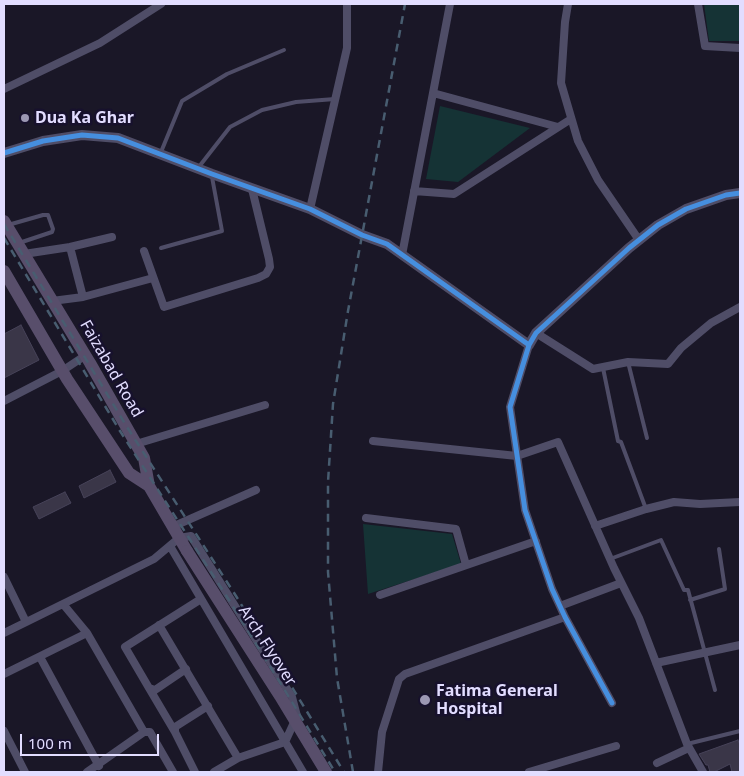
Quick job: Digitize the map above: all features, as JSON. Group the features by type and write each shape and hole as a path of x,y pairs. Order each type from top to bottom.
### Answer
{"main road":[{"name":"Faizabad Road","path":"5,223 86,355 144,458 149,486 174,537"},
{"path":"4,271 62,371 129,473 149,486"},
{"name":"Arch Flyover","path":"174,537 187,551 280,696 326,772"}],"street":[{"path":"4,89 100,43 161,4"},
{"path":"310,210 346,48 347,4"},
{"path":"402,255 450,4"},
{"path":"568,4 561,83 578,141 598,180 639,240"},
{"path":"698,4 705,46 740,48"},
{"path":"433,93 558,127"},
{"path":"414,191 454,194 572,118"},
{"path":"4,153 43,141 82,135 118,138 310,210 362,235 387,244 529,345"},
{"path":"144,251 164,307 266,274 270,267 269,259 252,189"},
{"path":"612,703 560,606 525,510 510,407 529,345 536,333 658,225 686,208 740,192"},
{"path":"20,249 70,247 112,237"},
{"path":"70,247 83,297"},
{"path":"52,301 83,297 153,278"},
{"path":"536,333 593,369 628,362 668,364 681,348 711,323 740,307"},
{"path":"4,401 62,371 86,355"},
{"path":"136,444 264,405"},
{"path":"373,441 517,456 558,442 610,560 639,618 688,746 703,772"},
{"path":"4,633 154,559 174,537 256,490"},
{"path":"595,526 674,502 700,504 740,502"},
{"path":"366,518 456,529 466,565"},
{"path":"174,537 191,536 292,697 297,716 285,742 238,758 214,772"},
{"path":"174,537 201,599 303,772"},
{"path":"380,595 536,541"},
{"path":"4,577 7,592 26,622"},
{"path":"560,606 621,583"},
{"path":"195,772 175,732 125,647 201,599"},
{"path":"62,604 87,633 144,732"},
{"path":"378,772 382,732 399,679 405,674 565,617"},
{"path":"159,625 238,758"},
{"path":"4,674 87,633"},
{"path":"656,663 740,645"},
{"path":"40,657 98,766"},
{"path":"149,688 155,690 186,669"},
{"path":"175,732 175,727 208,706"},
{"path":"4,731 25,772"},
{"path":"87,772 144,732 150,732 172,772"},
{"path":"529,772 541,770 616,746"},
{"path":"657,762 688,746"}],"lane":[{"path":"160,154 182,101 227,74 284,50"},
{"path":"197,169 230,127 262,110 296,102 335,99"},
{"path":"160,248 222,231 212,174"},
{"path":"5,223 43,214 48,215 52,232 20,249"},
{"path":"628,362 647,438"},
{"path":"603,367 618,442 621,442 646,509"},
{"path":"610,560 661,540 684,590 688,590 715,690"},
{"path":"690,600 725,589 719,549"},
{"path":"688,746 740,731"}],"green space":[{"path":"704,4 740,4 740,41 709,41"},
{"path":"440,106 530,128 458,182 426,179"},
{"path":"363,524 452,534 461,564 368,594"}],"building":[{"path":"21,325 39,360 4,378 4,334"},
{"path":"110,470 116,482 84,498 79,486"},
{"path":"65,492 71,503 39,519 33,507"},
{"path":"738,740 740,745 740,772 732,772 730,764 710,772 708,765 706,765 699,754"}],"railway":[{"path":"353,772 337,678 328,572 328,482 333,404 348,311 405,4"},
{"path":"4,224 127,427 236,596 344,772"},
{"path":"4,238 120,431 229,600 335,772"}],"cycle path":[{"path":"4,153 43,141 82,135 118,138 310,209 362,235 387,244 529,345"},
{"path":"612,703 565,617 552,589 525,510 510,407 529,345 536,333 629,248 658,225 686,209 726,195 740,193"}],"place":[{"name":"Dua Ka Ghar","path":"25,118"},
{"name":"Fatima General Hospital","path":"425,700"}]}
